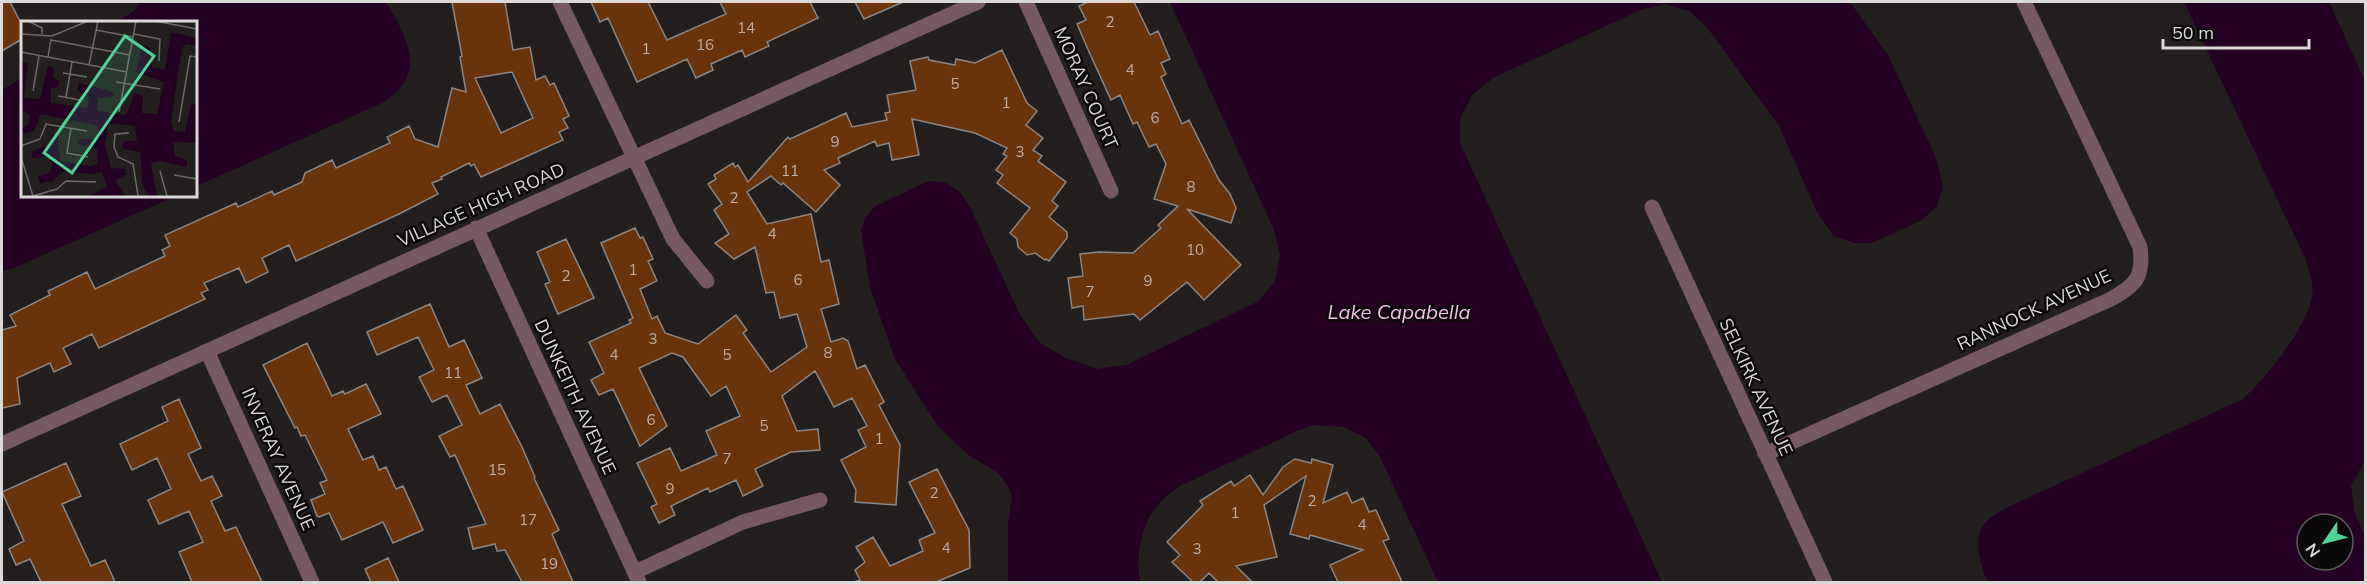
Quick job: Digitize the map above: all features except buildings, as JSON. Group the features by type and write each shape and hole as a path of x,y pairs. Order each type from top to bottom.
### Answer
{"street":[{"path":"560,2 673,239 707,281"},
{"name":"VILLAGE HIGH ROAD","path":"2,444 978,2"},
{"name":"MORAY COURT","path":"1026,2 1110,191"},
{"name":"RANNOCK AVENUE","path":"1765,454 2111,299 2136,282 2141,272 2142,261 2138,240 2100,166 2024,2"},
{"name":"SELKIRK AVENUE","path":"1652,207 1825,582"},
{"name":"DUNKEITH AVENUE","path":"476,228 637,577"},
{"name":"INVERAY AVENUE","path":"207,351 312,582"},
{"path":"637,577 743,522 820,500"}],"water":[{"path":"140,2 386,2 407,43 410,68 406,80 397,92 382,103 196,187 196,21 119,21 134,11"},
{"name":"Lake Capabella","path":"1170,2 1850,2 1888,55 1936,158 1943,187 1937,206 1922,220 1872,243 1854,243 1834,236 1817,212 1779,126 1706,26 1689,11 1666,4 1643,9 1493,78 1472,95 1460,119 1460,143 1662,582 1438,582 1380,457 1366,438 1343,427 1314,425 1182,485 1170,493 1159,503 1145,526 1139,553 1140,582 1008,582 1008,523 1012,495 997,472 968,455 937,425 895,359 870,288 861,230 865,218 874,207 928,181 946,183 959,191 970,207 1020,315 1040,343 1066,358 1097,369 1126,365 1259,301 1275,281 1280,255 1274,230"},
{"path":"2184,2 2329,2 2365,81 2366,458 2351,486 2355,512 2295,512 2295,572 2355,572 2355,514 2365,536 2365,582 1988,582 1982,568 1978,543 1979,535 1986,522 2006,508 2243,399 2273,366 2303,322 2312,296 2311,278 2306,260"},
{"path":"21,79 21,196 176,196 14,268 2,271 2,90"}]}
